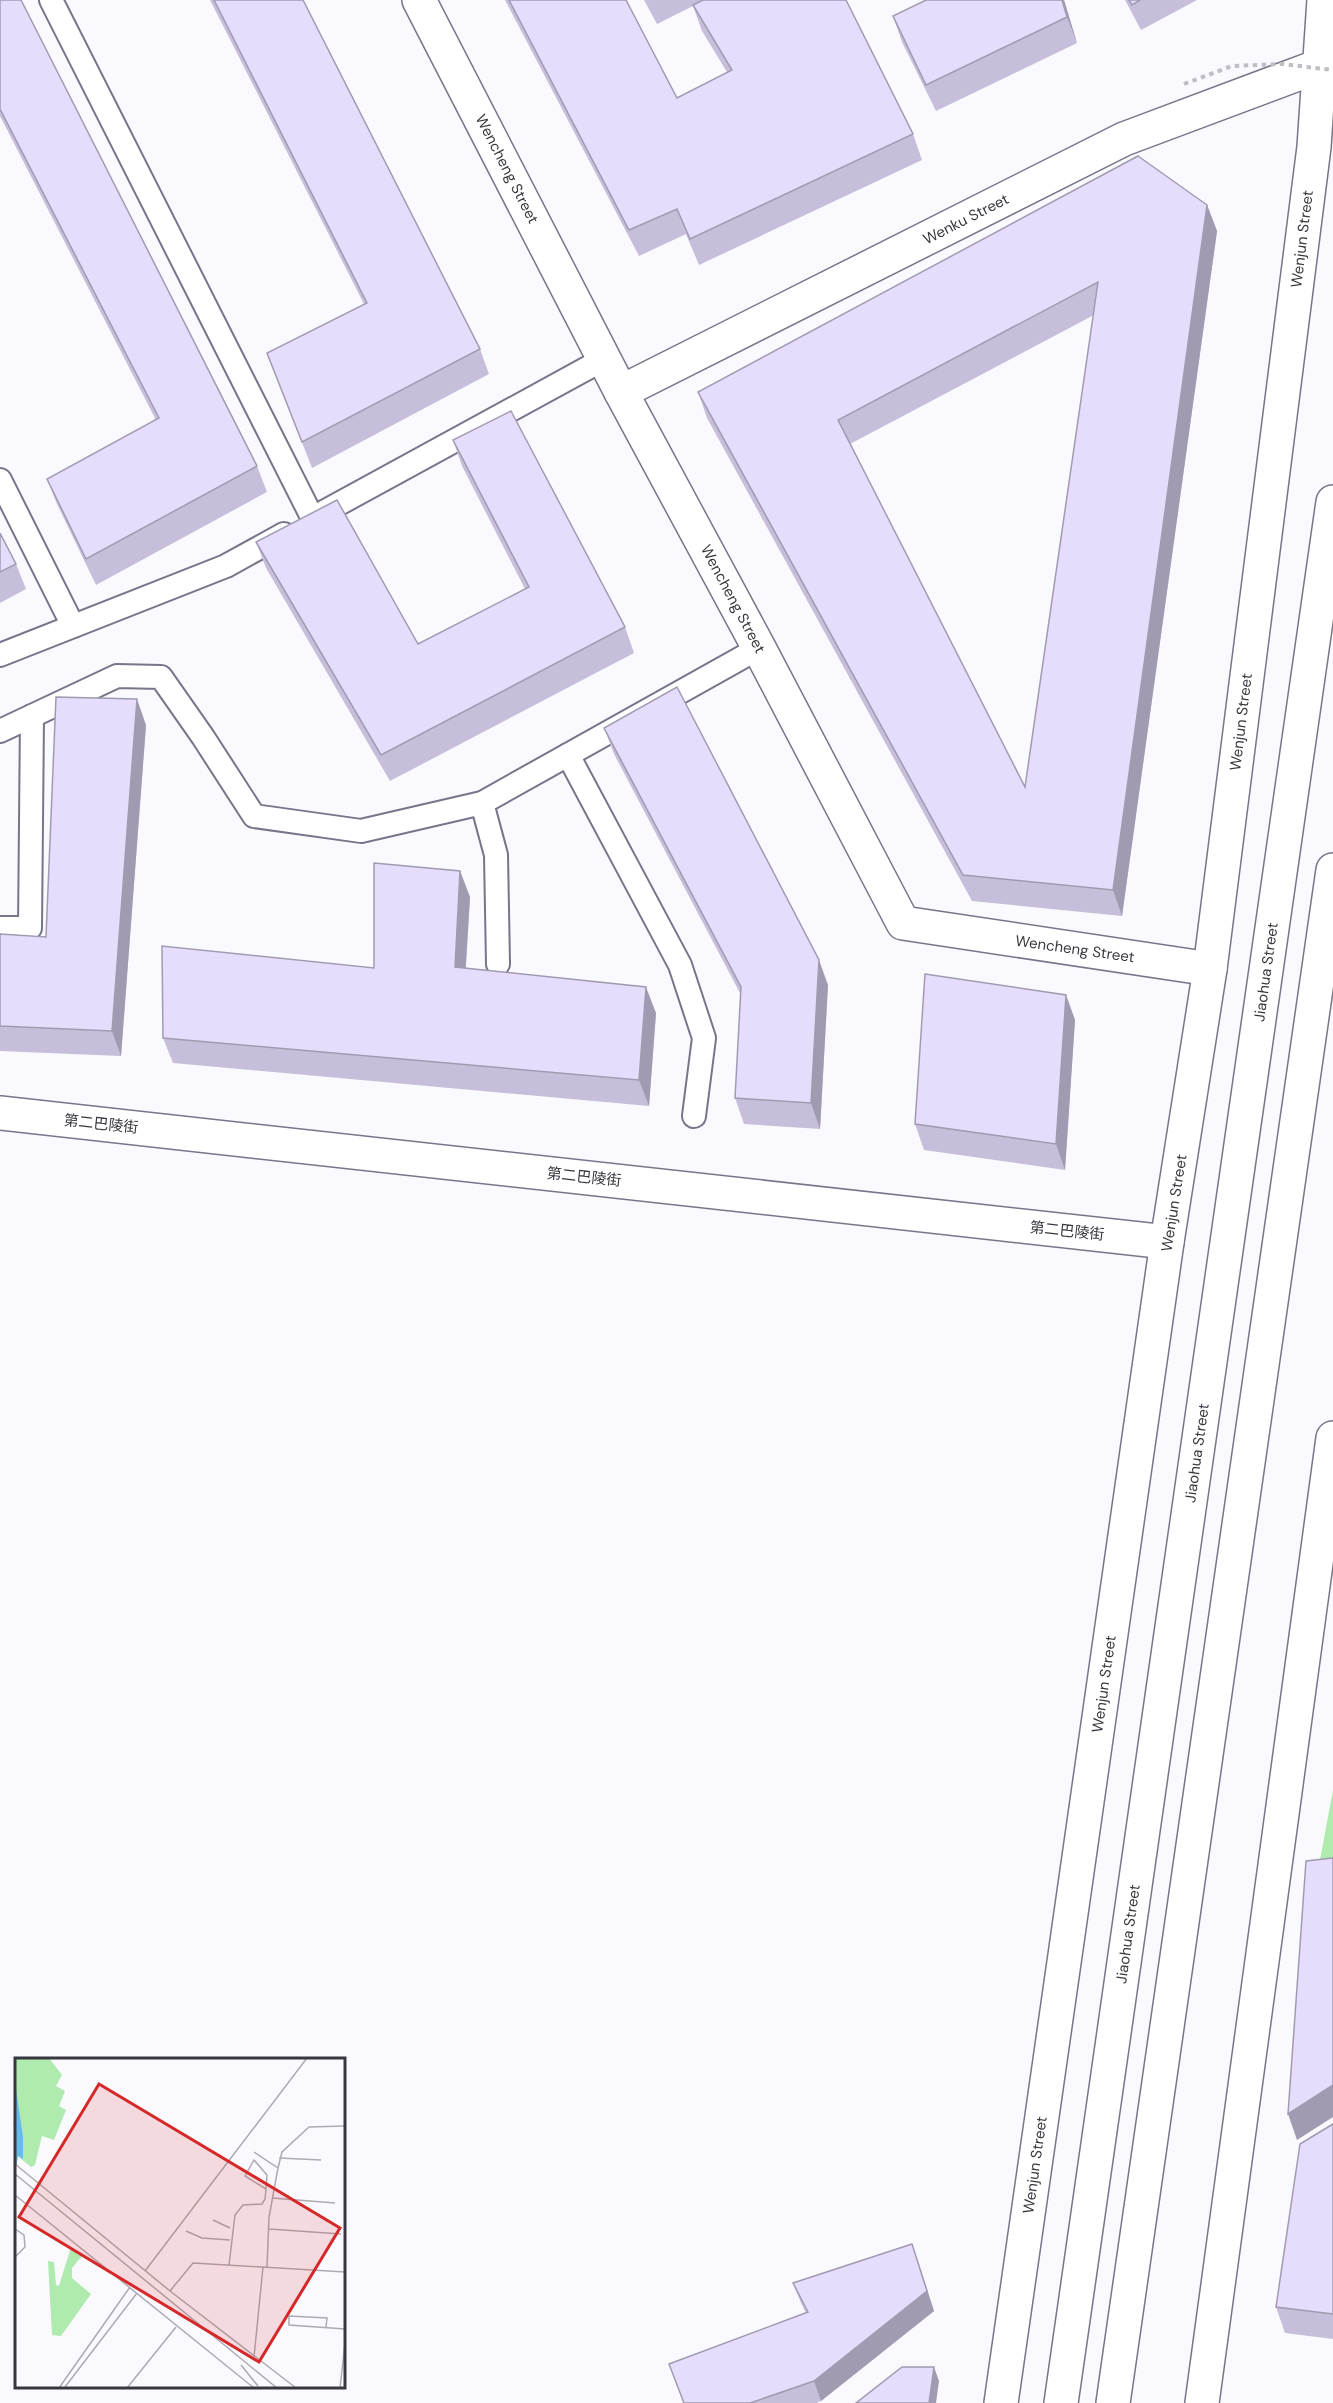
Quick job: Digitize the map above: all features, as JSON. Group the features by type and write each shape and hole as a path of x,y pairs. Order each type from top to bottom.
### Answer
{"main road":[{"name":"Wencheng Street","path":"419,0 621,392 759,648 903,923 1210,969"},
{"name":"Wenjun Street","path":"1001,2403 1167,1242 1210,969 1314,147 1328,67 1324,0"},
{"name":"Wenku Street","path":"621,392 1124,139 1328,67"},
{"name":"Jiaohua Street","path":"1061,2403 1333,502"},
{"path":"1113,2403 1333,870"},
{"name":"第二巴陵街","path":"0,1113 1167,1242"},
{"path":"1202,2403 1333,1438"}],"lane":[{"path":"51,0 313,519"},
{"path":"0,655 226,566 604,359"},
{"path":"0,480 73,626"},
{"path":"0,731 117,676 161,677 254,816 362,831 482,803 759,648"},
{"path":"0,928 30,928 32,716"},
{"path":"568,755 680,965 704,1038 693,1116"},
{"path":"482,803 496,855 498,964"}],"path":[{"path":"1184,84 1232,66 1282,64 1328,67"}],"green space":[{"path":"1333,1790 1333,1885 1315,1887"}],"building":[{"path":"0,0 21,0 257,466 86,559 47,479 159,418 0,109"},
{"path":"214,0 303,0 480,349 302,442 267,353 367,303"},
{"path":"509,0 626,0 677,98 732,70 693,5 703,0 846,0 913,134 690,239 677,209 629,230"},
{"path":"926,0 1062,0 1067,17 926,85 893,16"},
{"path":"1129,0 1140,0 1132,5"},
{"path":"1138,156 1207,205 1113,890 963,875 698,392","holes":["1098,282 1025,787 838,420"]},
{"path":"511,411 625,627 381,755 256,542 337,500 418,644 529,587 453,440"},
{"path":"0,533 16,564 0,572"},
{"path":"677,687 819,960 811,1103 735,1098 741,987 604,728"},
{"path":"56,697 137,699 112,1031 0,1026 0,934 46,937"},
{"path":"374,863 460,871 455,967 646,987 639,1080 163,1038 162,946 374,968"},
{"path":"925,974 1066,995 1056,1144 915,1124"},
{"path":"1333,1858 1333,2085 1288,2114 1306,1861"},
{"path":"1333,2124 1333,2314 1276,2307 1300,2144"},
{"path":"912,2244 927,2291 814,2381 750,2403 684,2403 669,2364 808,2312 793,2283"},
{"path":"902,2367 934,2367 929,2403 856,2403"}]}
